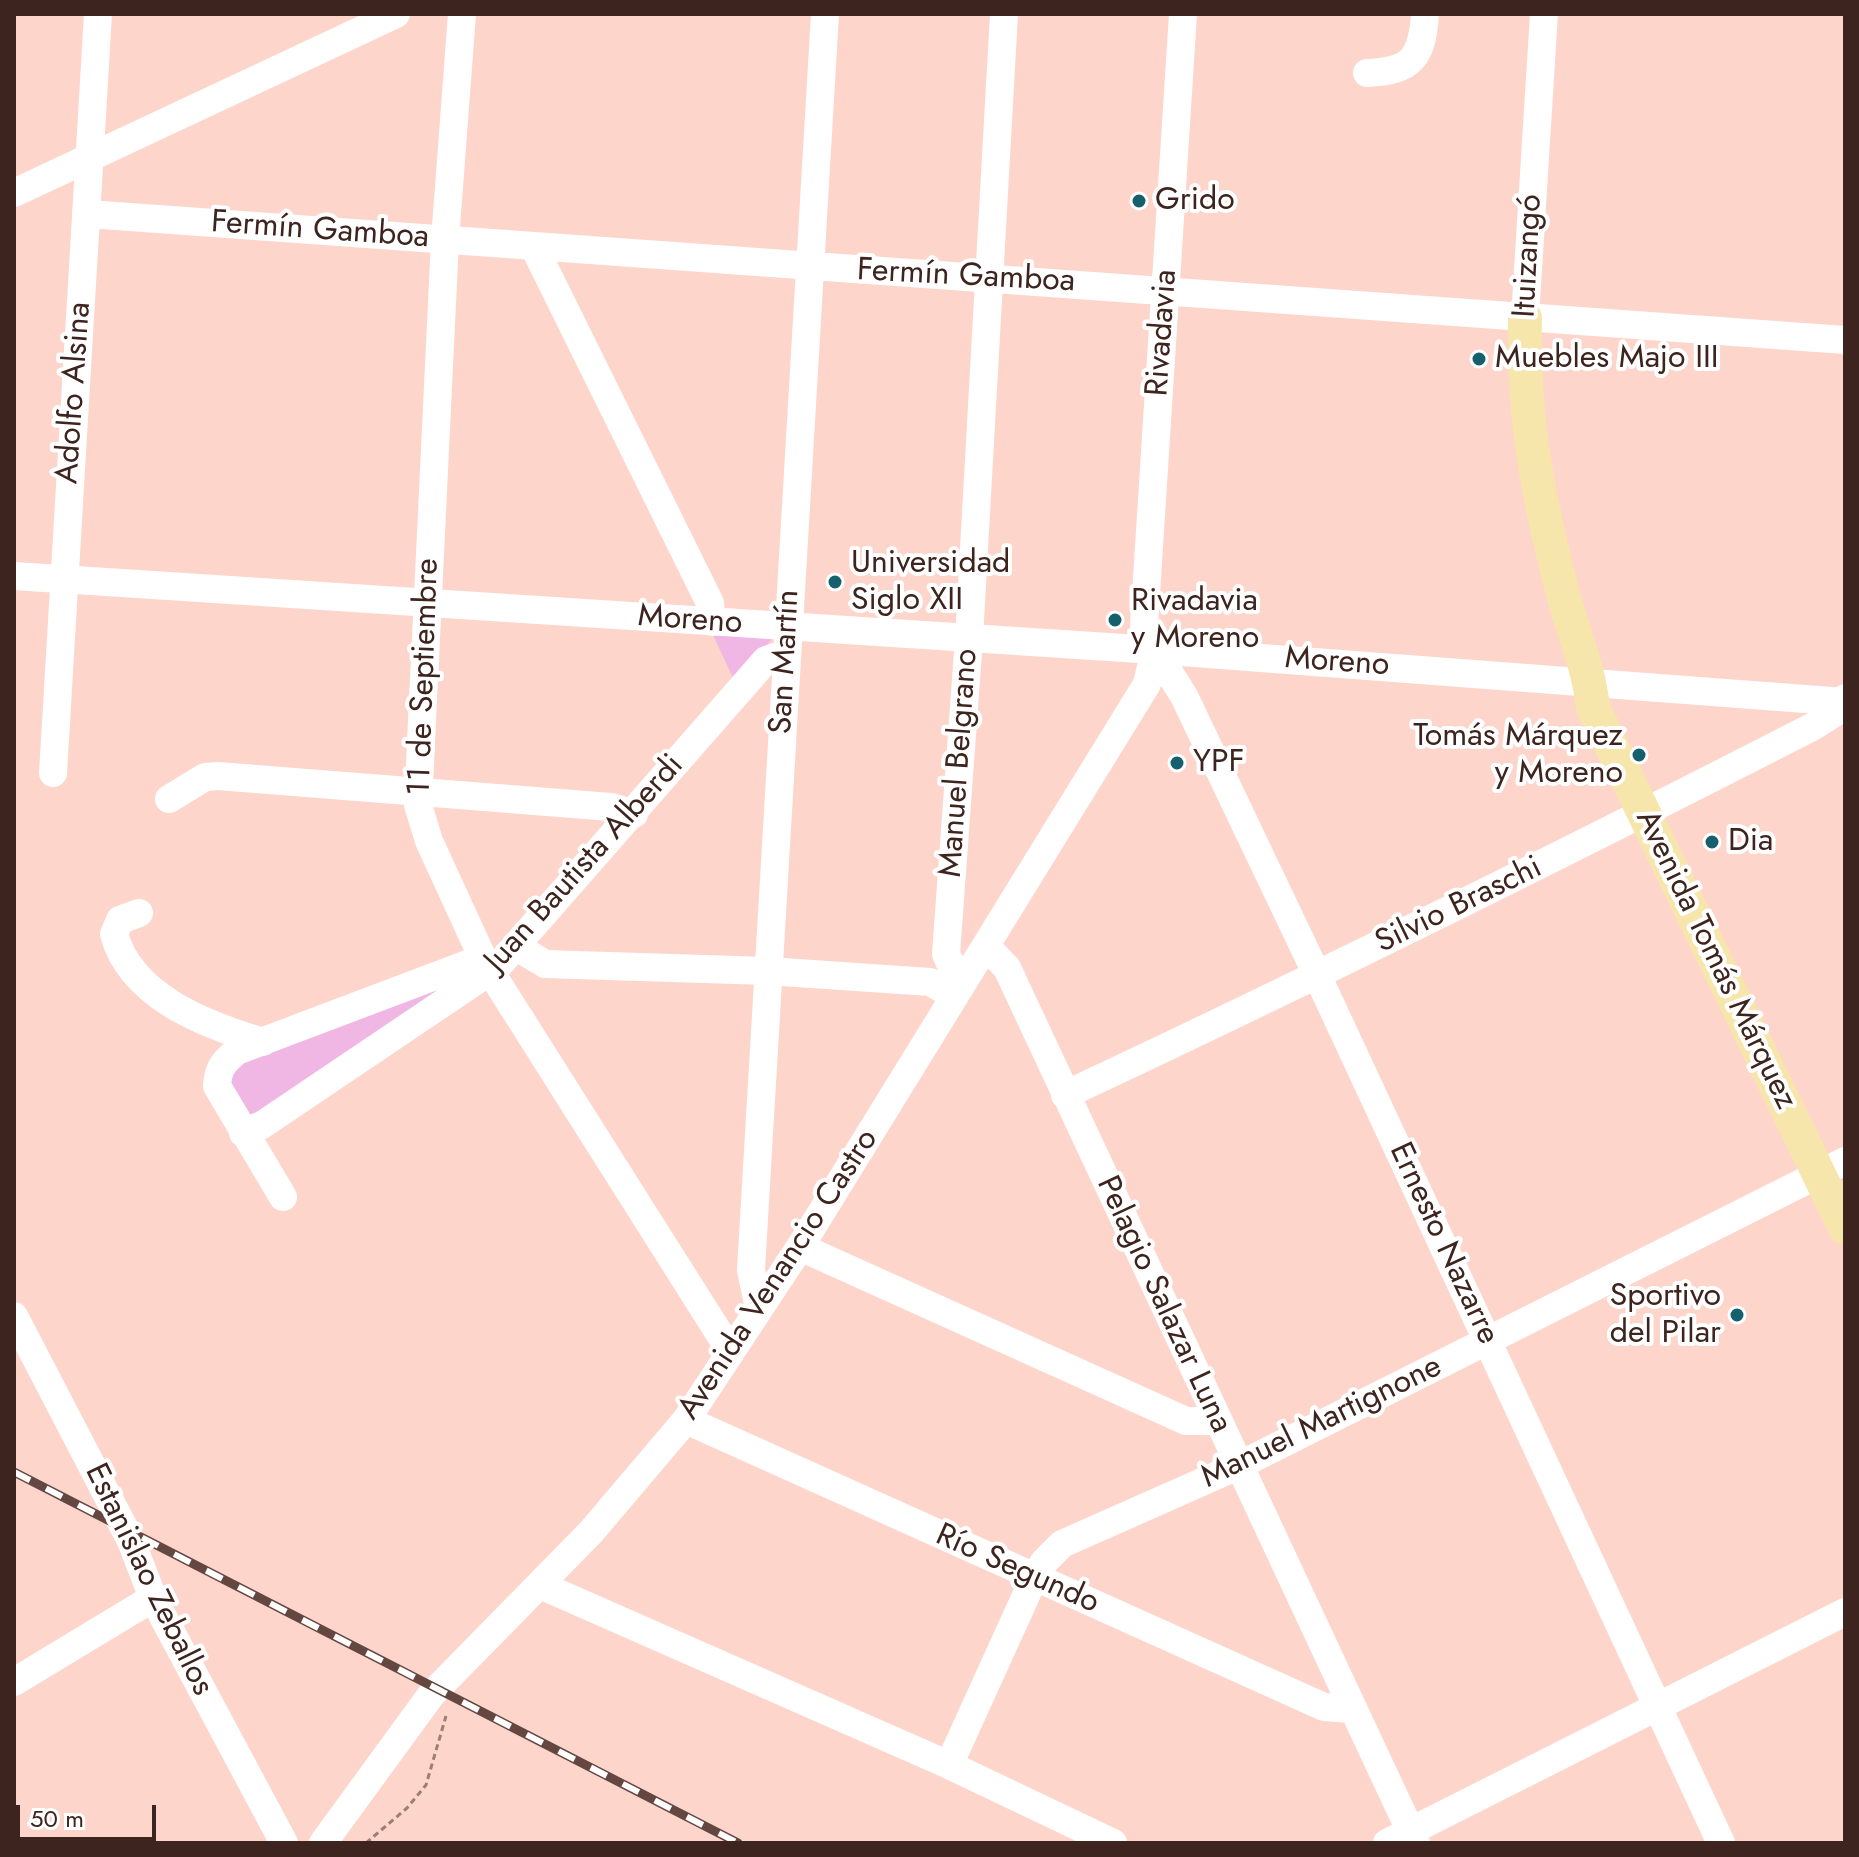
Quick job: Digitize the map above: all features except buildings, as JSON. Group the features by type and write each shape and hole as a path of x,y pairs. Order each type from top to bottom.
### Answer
{"main road":[{"name":"Ituizangó","path":"1525,318 1524,373 1534,477 1564,600 1590,682"},
{"name":"Avenida Tomás Márquez","path":"1590,682 1593,708 1650,811 1836,1172 1845,1228"}],"street":[{"name":"Adolfo Alsina","path":"53,773 98,14"},
{"path":"14,193 396,14"},
{"name":"11 de Septiembre","path":"462,14 445,240 418,805 429,841 487,965 731,1352"},
{"name":"San Martín","path":"759,1308 751,1270 825,14"},
{"name":"Manuel Belgrano","path":"961,986 946,954 969,638 1004,14"},
{"name":"Rivadavia","path":"1155,650 1144,625 1144,613 1183,14"},
{"path":"1367,73 1396,70 1413,59 1420,51 1425,14"},
{"name":"Ituizangó","path":"1525,318 1544,14"},
{"name":"Fermín Gamboa","path":"88,214 810,268 1167,288 1525,318 1845,340"},
{"path":"534,247 710,603 712,622"},
{"name":"Moreno","path":"14,576 427,606 712,622 787,640 969,638 1845,701"},
{"name":"Juan Bautista Alberdi","path":"487,965 237,1051 219,1068 217,1086 243,1133 262,1125 487,965 517,947 766,660 787,640"},
{"name":"Avenida Venancio Castro","path":"323,1843 431,1695 591,1532 686,1420 800,1247 1147,684 1155,650"},
{"name":"Ernesto Nazarre","path":"1155,650 1184,696 1318,977 1721,1843"},
{"name":"Silvio Braschi","path":"1065,1095 1318,977 1650,811 1814,726 1845,701"},
{"path":"169,799 205,777 218,776 611,807 634,814"},
{"path":"139,913 120,920 114,934 121,954 142,982 194,1015 263,1042"},
{"name":"Pelagio Salazar Luna","path":"986,946 1007,968 1351,1709 1404,1839"},
{"path":"517,947 545,964 768,971 961,986"},
{"path":"243,1133 283,1197"},
{"name":"Manuel Martignone","path":"949,1765 1034,1578 1044,1562 1062,1544 1238,1466 1836,1172"},
{"path":"800,1247 1186,1421 1216,1421"},
{"name":"Estanislao Zeballos","path":"14,1316 131,1541 153,1598 284,1843"},
{"name":"Río Segundo","path":"686,1420 1324,1707 1351,1709"},
{"path":"540,1585 949,1765 1113,1843"},
{"path":"14,1682 153,1598"},
{"path":"1404,1839 1658,1705 1845,1612"}],"path":[{"path":"366,1843 407,1808 426,1785 436,1742 451,1705"}],"shaded area":[{"path":"712,633 775,636 734,680"},
{"path":"460,978 259,1116 247,1113 229,1087 230,1077 246,1061"}],"railway":[{"path":"14,1472 738,1843"}],"place":[{"name":"Grido","path":"1139,201"},
{"name":"Muebles Majo III","path":"1479,359"},
{"name":"Universidad Siglo XII","path":"835,582"},
{"name":"Rivadavia y Moreno","path":"1115,620"},
{"name":"Tomás Márquez y Moreno","path":"1639,755"},
{"name":"YPF","path":"1177,763"},
{"name":"Dia","path":"1712,842"},
{"name":"Sportivo del Pilar","path":"1737,1315"}]}
